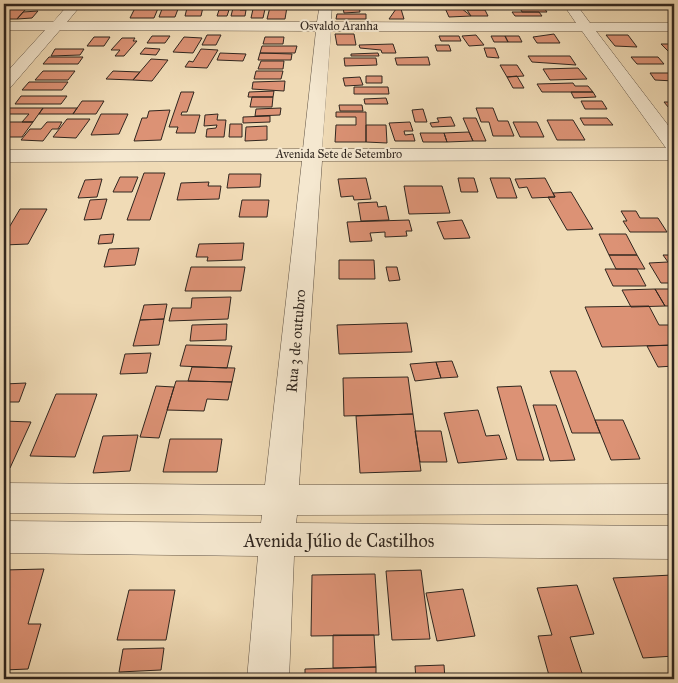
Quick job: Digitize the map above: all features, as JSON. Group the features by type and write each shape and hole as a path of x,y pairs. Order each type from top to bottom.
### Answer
{"street":[{"path":"4,86 76,4"},
{"path":"568,4 674,146"},
{"name":"Osvaldo Aranha","path":"4,26 56,26 325,15 585,26 674,27"},
{"name":"Rua 3 de outubro","path":"268,679 277,540 325,15"},
{"name":"Avenida Sete de Setembro","path":"4,156 674,154"},
{"path":"4,498 282,500 674,499"},
{"path":"73,538 86,499"},
{"path":"607,499 620,543"},
{"name":"Avenida Júlio de Castilhos","path":"4,537 674,543"}],"building":[{"path":"22,4 40,4 37,8 22,8 23,6 19,6"},
{"path":"216,4 232,4 231,8 214,9"},
{"path":"234,4 242,4 240,10 246,10 245,16 231,16"},
{"path":"513,4 535,4 537,6 515,7"},
{"path":"136,6 159,6 154,18 130,18"},
{"path":"203,7 201,16 185,16 187,8"},
{"path":"270,7 287,7 285,19 267,19"},
{"path":"359,7 360,12 344,13 343,8"},
{"path":"445,8 461,8 471,16 449,17"},
{"path":"520,8 544,8 547,12 522,12"},
{"path":"10,9 26,9 17,19 4,19"},
{"path":"162,9 178,9 175,17 159,17"},
{"path":"253,9 265,9 263,18 251,18"},
{"path":"396,9 401,9 404,19 389,19"},
{"path":"219,10 229,10 227,16 217,16"},
{"path":"467,10 485,10 488,16 471,16"},
{"path":"38,11 32,18 17,19 23,12"},
{"path":"512,12 539,12 542,16 515,16"},
{"path":"337,14 366,14 366,19 336,19"},
{"path":"335,34 354,34 356,45 337,45"},
{"path":"554,34 560,43 537,43 533,37"},
{"path":"207,35 221,35 216,45 202,45"},
{"path":"476,35 484,45 469,46 462,36"},
{"path":"606,35 628,35 637,47 615,46"},
{"path":"152,36 170,36 165,43 147,43"},
{"path":"439,36 459,36 461,41 441,41"},
{"path":"491,36 505,36 508,42 494,42"},
{"path":"505,36 519,36 522,42 508,42"},
{"path":"94,37 110,37 104,46 87,46"},
{"path":"184,37 202,38 193,53 173,52"},
{"path":"265,37 284,37 283,44 263,44"},
{"path":"122,38 135,38 133,41 137,41 124,56 115,56 120,50 111,50"},
{"path":"393,44 396,53 382,53 381,50 360,48 359,45"},
{"path":"661,44 674,44 674,57"},
{"path":"435,45 449,45 451,51 437,51"},
{"path":"262,46 297,46 295,53 260,53"},
{"path":"145,48 160,49 156,55 140,54"},
{"path":"484,48 495,48 499,58 487,57"},
{"path":"55,49 84,49 80,55 51,56"},
{"path":"201,49 218,50 207,68 185,67 189,61 193,62"},
{"path":"220,53 246,54 243,61 217,60"},
{"path":"260,53 292,54 291,60 258,60"},
{"path":"378,53 379,56 351,56 351,54"},
{"path":"528,56 570,56 576,65 532,62"},
{"path":"49,57 83,57 78,64 43,64"},
{"path":"428,57 430,65 397,65 395,58"},
{"path":"631,57 658,57 664,64 637,64"},
{"path":"344,58 376,58 377,65 345,66"},
{"path":"151,59 168,60 152,81 133,80"},
{"path":"261,61 284,61 283,69 258,69"},
{"path":"500,65 517,65 524,76 507,77"},
{"path":"578,68 587,79 550,80 543,69"},
{"path":"43,71 75,71 68,80 35,80"},
{"path":"113,71 140,72 133,80 106,79"},
{"path":"256,71 283,71 281,79 254,79"},
{"path":"650,73 674,73 674,81 655,80"},
{"path":"366,76 382,76 382,83 366,83"},
{"path":"517,76 524,88 513,88 507,77"},
{"path":"360,77 363,85 345,86 343,78"},
{"path":"285,81 284,91 252,89 253,82"},
{"path":"29,82 68,82 62,90 22,90"},
{"path":"573,83 575,86 588,86 593,92 542,92 537,84"},
{"path":"354,87 388,87 389,94 354,94"},
{"path":"274,91 273,97 248,97 249,92"},
{"path":"181,92 194,92 187,112 182,112 181,115 200,115 195,133 176,133 178,127 169,127"},
{"path":"571,92 593,92 596,97 574,98"},
{"path":"21,96 67,96 61,104 15,104"},
{"path":"252,97 273,97 272,107 250,107"},
{"path":"386,98 388,104 365,104 364,99"},
{"path":"82,101 104,101 96,114 73,114"},
{"path":"581,101 602,101 607,109 585,109"},
{"path":"664,102 674,102 674,113 673,113"},
{"path":"339,105 362,105 363,111 340,111"},
{"path":"4,108 43,108 33,122 22,122 29,114 4,114"},
{"path":"43,108 77,108 73,114 39,114"},
{"path":"281,108 280,115 255,116 256,109"},
{"path":"476,108 493,108 498,121 508,121 514,136 493,136 489,122 481,122"},
{"path":"423,109 427,122 415,122 412,110"},
{"path":"170,110 161,140 134,141 142,118 147,118 149,111"},
{"path":"336,112 366,112 366,142 335,142 336,125 356,125 356,117 336,117"},
{"path":"101,114 128,114 119,134 91,135"},
{"path":"218,114 217,120 226,120 224,137 206,137 207,129 216,128 217,125 204,126 205,115"},
{"path":"270,116 270,122 243,123 243,117"},
{"path":"451,117 455,126 432,127 430,123 439,122 437,118"},
{"path":"463,118 476,118 486,141 473,141"},
{"path":"580,118 607,118 613,125 584,125"},
{"path":"67,119 90,119 76,138 53,137"},
{"path":"547,120 573,120 585,140 557,140"},
{"path":"4,122 33,122 22,137 4,137"},
{"path":"47,122 62,122 58,129 52,129 43,141 21,140 30,129 41,129"},
{"path":"410,122 413,131 404,131 405,135 413,134 415,141 395,141 389,123"},
{"path":"513,122 537,122 544,137 520,137"},
{"path":"230,124 242,124 242,137 229,137"},
{"path":"366,125 386,125 387,143 366,142"},
{"path":"267,126 267,140 245,141 246,127"},
{"path":"469,132 473,141 447,142 444,133"},
{"path":"420,133 444,133 447,142 423,142"},
{"path":"144,173 165,173 150,220 127,220"},
{"path":"229,174 261,174 260,187 227,188"},
{"path":"120,177 138,177 132,192 113,192"},
{"path":"366,178 371,199 354,200 353,196 341,197 338,179"},
{"path":"458,178 474,178 478,192 461,192"},
{"path":"490,178 510,178 517,198 497,198"},
{"path":"545,178 555,197 532,198 527,187 519,188 515,179"},
{"path":"102,179 97,197 78,198 85,180"},
{"path":"209,182 208,186 221,186 219,199 177,200 181,183"},
{"path":"404,186 442,186 450,213 409,214"},
{"path":"571,192 593,229 567,230 548,197 555,197 553,193"},
{"path":"107,199 101,219 84,220 90,200"},
{"path":"242,200 269,200 267,217 239,217"},
{"path":"377,202 378,207 386,206 389,220 361,221 358,203"},
{"path":"20,209 47,209 28,244 4,245 4,236"},
{"path":"621,211 636,211 640,218 658,218 667,232 630,232 623,221 627,221"},
{"path":"409,220 412,231 406,231 407,236 385,237 385,232 370,233 372,241 350,242 347,222"},
{"path":"462,220 470,238 444,239 437,222"},
{"path":"114,234 112,243 98,244 100,235"},
{"path":"599,234 626,234 637,255 609,255"},
{"path":"244,243 242,260 207,261 208,257 196,257 199,244"},
{"path":"139,248 135,265 104,267 109,249"},
{"path":"609,255 637,255 645,269 616,269"},
{"path":"663,255 674,255 674,283 661,283 649,263 668,262"},
{"path":"339,260 374,260 375,279 339,279"},
{"path":"191,267 245,267 241,291 185,291"},
{"path":"386,267 397,267 400,280 389,281"},
{"path":"605,269 637,269 646,286 613,286"},
{"path":"655,289 665,306 631,307 622,290"},
{"path":"655,289 674,289 674,306 665,306"},
{"path":"231,297 228,319 169,321 172,308 191,308 192,298"},
{"path":"167,304 164,319 140,320 144,305"},
{"path":"649,306 659,325 673,325 674,345 602,347 585,307"},
{"path":"164,319 159,345 133,346 140,320"},
{"path":"407,323 412,352 339,354 337,325"},
{"path":"227,324 226,340 190,341 192,325"},
{"path":"186,345 232,346 227,368 180,366"},
{"path":"674,345 674,366 658,367 647,346"},
{"path":"151,353 147,373 120,374 125,354"},
{"path":"452,361 458,377 441,378 436,362"},
{"path":"436,362 441,378 415,381 410,364"},
{"path":"192,367 235,368 232,382 188,381"},
{"path":"550,371 576,371 600,433 572,433"},
{"path":"408,377 413,414 344,416 343,378"},
{"path":"176,381 232,382 228,400 207,399 204,411 167,410"},
{"path":"26,383 19,402 4,402 4,384"},
{"path":"156,386 174,387 159,438 140,437"},
{"path":"521,386 544,460 517,460 497,387"},
{"path":"56,394 97,394 75,457 30,456"},
{"path":"533,405 556,405 575,460 550,461"},
{"path":"478,410 486,436 499,435 507,459 458,463 444,413"},
{"path":"413,414 421,471 360,473 356,416"},
{"path":"595,420 623,420 640,459 611,460"},
{"path":"4,421 31,422 10,468 4,468"},
{"path":"415,431 441,431 447,462 420,462"},
{"path":"138,435 130,471 93,473 103,436"},
{"path":"170,439 222,439 217,472 163,472"},
{"path":"44,569 28,624 41,624 28,669 4,670 4,655 7,645 4,645 4,570"},
{"path":"421,570 430,639 392,640 386,571"},
{"path":"375,574 379,635 311,636 312,575"},
{"path":"672,575 674,580 674,656 643,658 613,578"},
{"path":"577,585 594,634 570,637 584,679 550,679 538,636 552,635 537,588"},
{"path":"463,589 475,636 437,641 426,593"},
{"path":"129,590 175,590 166,640 117,640"},
{"path":"333,635 374,635 376,667 333,668"},
{"path":"164,648 161,670 119,672 123,649"},
{"path":"444,665 445,679 416,679 415,666"},
{"path":"376,667 376,679 305,679 305,669"}]}
